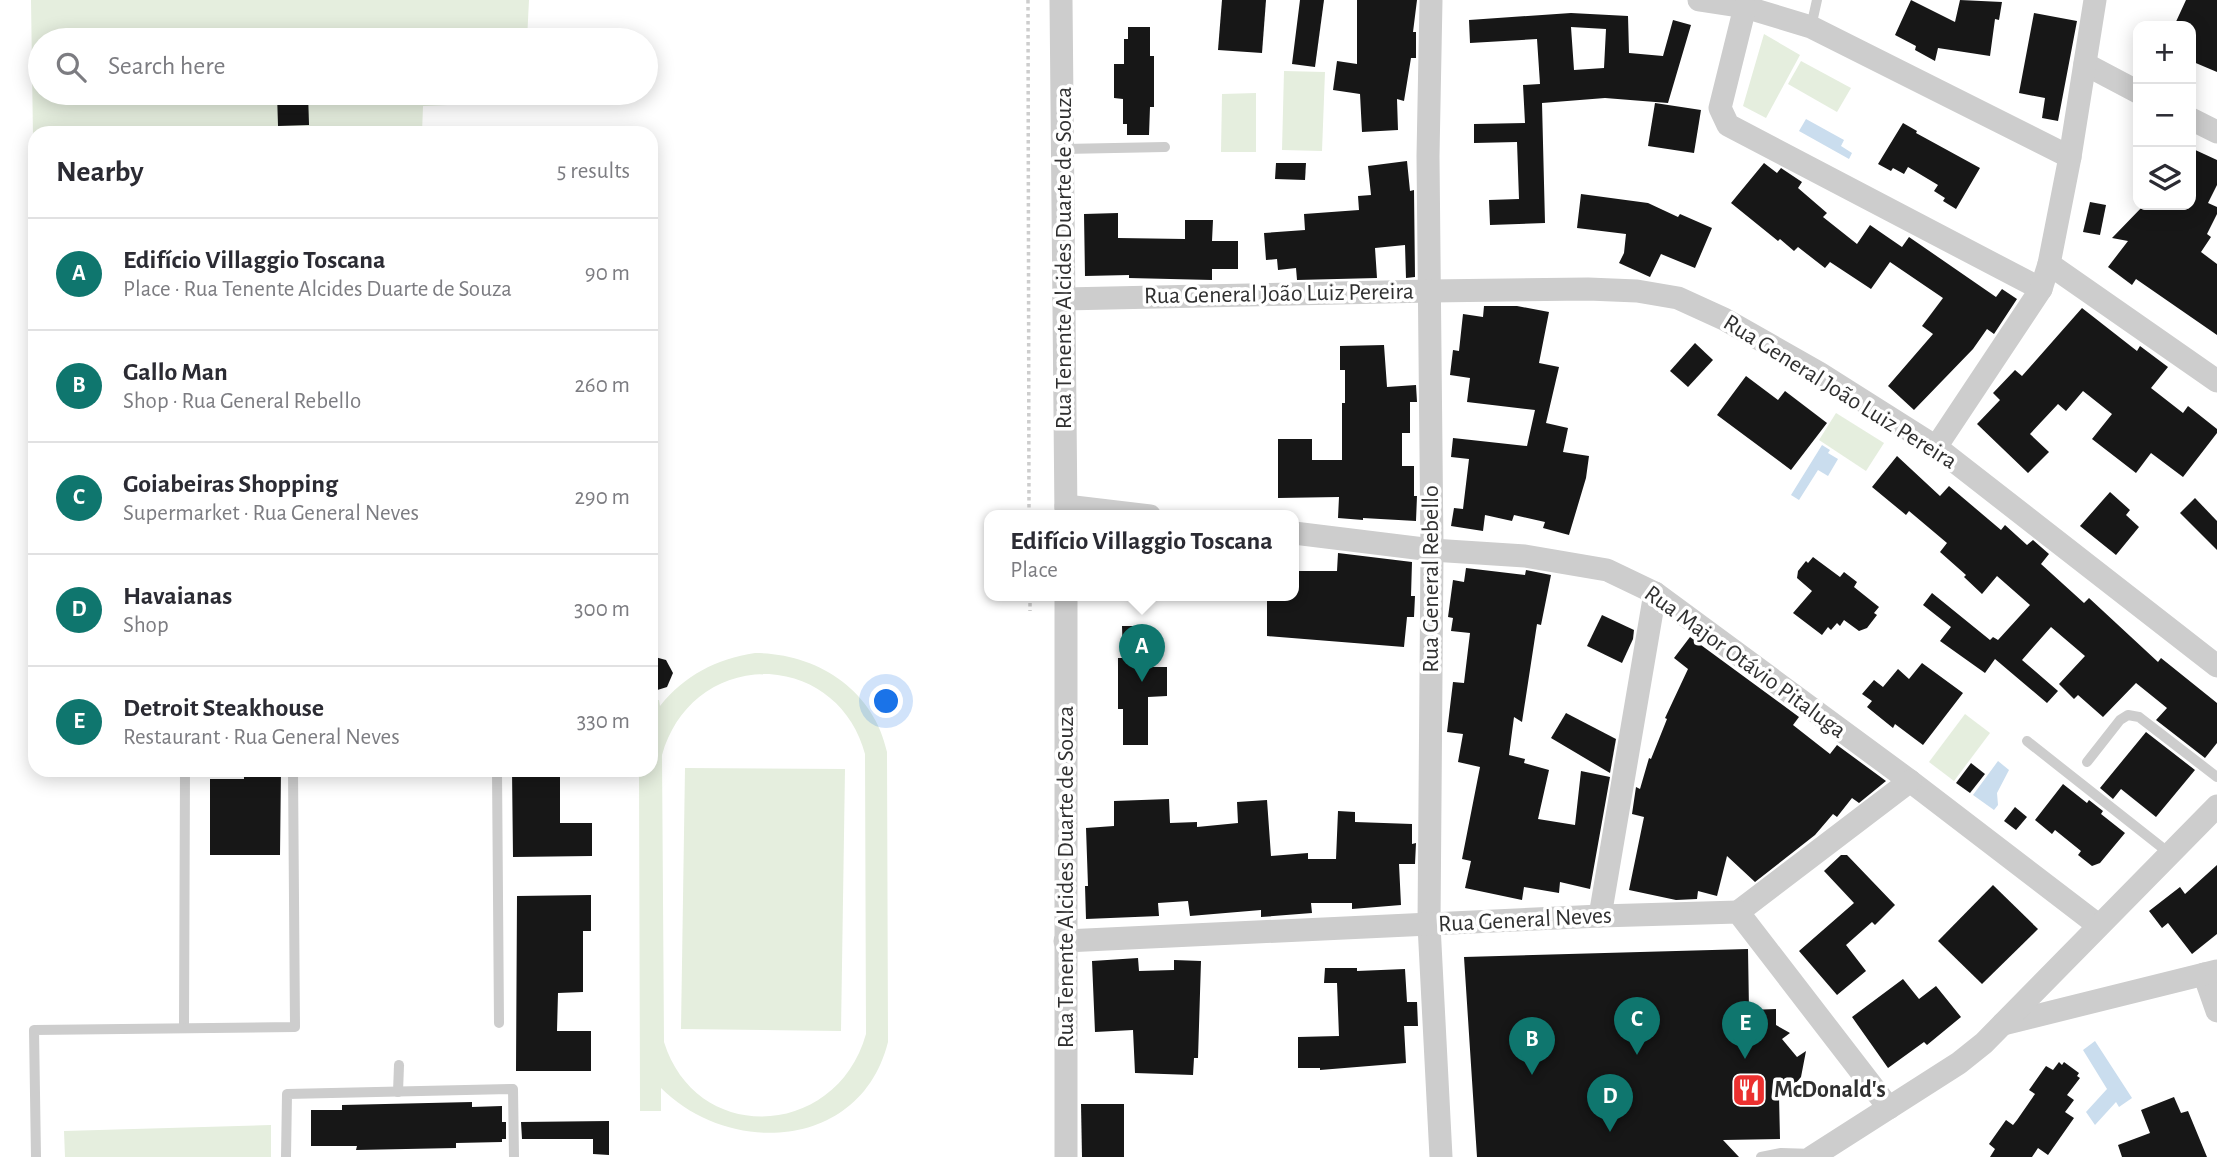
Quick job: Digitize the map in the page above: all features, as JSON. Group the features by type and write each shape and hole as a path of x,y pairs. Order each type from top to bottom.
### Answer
{"street":[{"name":"Rua Tenente Alcides Duarte de Souza","path":"1061,0 1066,510"},
{"name":"Rua General Rebello","path":"1431,0 1428,156 1432,550 1429,925 1441,1157"},
{"path":"1699,0 1745,7 1811,27 2070,157"},
{"path":"1936,447 2041,289 2049,264 2070,157 2095,0"},
{"path":"1745,7 1720,108 1728,125 2041,289"},
{"path":"2085,64 2133,89"},
{"path":"2196,121 2217,132"},
{"path":"2049,264 2217,381"},
{"name":"Rua General João Luiz Pereira","path":"1064,299 1430,290 1625,290 1678,298 1724,319 1819,373 1936,447 2217,666"},
{"name":"Rua Major Otávio Pitaluga","path":"1299,534 1432,550 1525,556 1607,570 1655,593 1910,781 2098,925"},
{"path":"1600,916 1655,593"},
{"name":"Rua Tenente Alcides Duarte de Souza","path":"1066,601 1066,1157"},
{"path":"1889,1108 1738,912 1910,781"},
{"path":"1814,1156 1959,1063 2003,1024 2217,806"},
{"name":"Rua General Neves","path":"1065,941 1738,912"},
{"path":"2003,1024 2211,973 2217,1011"}],"lane":[{"path":"1811,27 1817,0"},
{"path":"1064,149 1165,147"},
{"path":"2087,762 2120,720 2128,715 2139,717 2217,777"},
{"path":"2027,741 2169,853"},
{"path":"184,1028 185,777"},
{"path":"36,1157 34,1030 295,1027 293,777"},
{"path":"497,777 499,1023"},
{"path":"398,1092 399,1065"},
{"path":"286,1157 287,1094 513,1089 513,1157"},
{"path":"1761,1157 1781,1153 1814,1156"}],"path":[{"path":"1028,0 1029,510"},
{"path":"1030,601 1030,611"}],"green space":[{"path":"31,0 529,0 528,28 31,28"},
{"path":"1764,34 1800,55 1766,118 1743,106"},
{"path":"1801,61 1851,88 1837,112 1788,84"},
{"path":"1284,71 1325,72 1322,151 1282,150"},
{"path":"1256,93 1256,152 1221,152 1222,94"},
{"path":"33,105 449,105 423,106 422,126 33,126"},
{"path":"1836,413 1884,443 1866,471 1819,440"},
{"path":"755,653 778,655 821,668 856,693 870,710 887,752 888,1042 873,1078 851,1104 823,1122 790,1131 756,1132 722,1125 689,1110 661,1088 661,1111 640,1111 639,777 658,777 658,700 660,706 691,677 727,659","holes":["769,674 802,681 830,698 842,709 852,723 865,754 866,1034 850,1069 827,1094 798,1110 766,1116 735,1113 705,1100 681,1076 664,1042 662,755 677,721 701,695 716,686 750,675"]},
{"path":"1965,714 1990,733 1954,781 1929,762"},
{"path":"685,768 845,769 841,1031 681,1029"},
{"path":"271,1125 271,1157 65,1157 64,1131"}],"water":[{"path":"1806,119 1844,140 1841,146 1852,153 1849,159 1799,131"},
{"path":"1822,445 1838,459 1828,476 1818,470 1799,500 1791,495"},
{"path":"1998,761 2009,770 1997,793 1998,805 1994,810 1973,795"},
{"path":"2095,1041 2132,1098 2119,1107 2116,1102 2095,1125 2086,1112 2107,1089 2083,1050"}],"building":[{"path":"1222,0 1266,0 1262,53 1218,50"},
{"path":"1300,0 1324,0 1315,67 1292,64"},
{"path":"1357,0 1417,0 1413,32 1416,32 1416,58 1411,58 1404,101 1397,99 1398,130 1362,132 1360,94 1333,90 1337,61 1357,64"},
{"path":"1911,0 1955,22 1960,0 2002,2 1999,20 1995,19 1990,56 1938,48 1935,61 1915,50 1916,46 1895,35"},
{"path":"2186,0 2217,0 2217,72 2196,63 2196,21 2176,21"},
{"path":"1571,13 1628,16 1629,53 1663,56 1673,20 1691,25 1668,103 1605,98 1542,103 1545,223 1490,225 1489,200 1519,199 1517,142 1474,143 1474,124 1525,123 1523,85 1540,84 1537,39 1470,43 1469,20","holes":["1571,27 1606,29 1604,68 1574,70"]},
{"path":"2034,13 2077,21 2058,121 2042,118 2045,98 2019,93"},
{"path":"1128,27 1150,27 1150,56 1154,56 1154,107 1150,107 1149,135 1127,135 1127,124 1123,124 1123,99 1114,98 1114,64 1124,64 1124,39 1128,39"},
{"path":"1655,103 1701,110 1694,153 1648,146"},
{"path":"277,105 308,105 309,125 278,126"},
{"path":"1903,123 1980,168 1956,209 1934,191 1938,185 1908,167 1904,174 1878,164"},
{"path":"2196,150 2217,160 2217,185 2208,203 2217,207 2217,214 2207,234 2211,237 2201,252 2217,264 2217,335 2136,279 2132,285 2108,267 2128,241 2112,238 2139,210 2196,210"},
{"path":"1407,161 1410,191 1414,190 1415,277 1406,278 1405,245 1375,248 1377,278 1297,280 1296,268 1278,270 1277,259 1266,260 1264,233 1305,230 1304,214 1359,210 1358,196 1371,195 1368,166"},
{"path":"1276,163 1306,163 1305,180 1275,179"},
{"path":"1764,163 1777,173 1781,168 1802,182 1798,188 1827,213 1823,217 1857,244 1870,225 1902,247 1909,237 1996,297 2002,289 2017,299 1994,334 1987,329 1973,349 1914,410 1888,386 1933,334 1922,326 1943,298 1890,262 1871,289 1830,262 1825,268 1798,247 1794,251 1780,239 1778,241 1731,203"},
{"path":"1581,194 1648,203 1678,217 1680,214 1712,228 1695,268 1661,254 1650,277 1619,263 1624,253 1626,234 1577,228"},
{"path":"2090,202 2106,205 2100,235 2083,232"},
{"path":"1118,213 1118,238 1185,239 1185,220 1213,220 1212,241 1238,241 1238,269 1212,269 1212,280 1129,278 1129,275 1085,276 1084,214"},
{"path":"1484,306 1517,306 1549,312 1539,363 1559,367 1546,423 1568,428 1563,452 1589,456 1586,478 1569,535 1543,528 1545,522 1514,515 1512,521 1485,515 1483,531 1451,526 1454,508 1463,509 1469,459 1451,457 1453,438 1527,446 1535,410 1467,402 1470,378 1450,375 1453,350 1459,351 1463,314 1483,317"},
{"path":"2082,308 2137,351 2140,346 2168,367 2151,388 2183,413 2188,406 2217,429 2217,433 2183,477 2151,453 2136,473 2092,439 2112,414 2083,391 2066,411 2058,404 2030,434 2049,452 2028,473 1977,424 2000,400 1993,393 2015,370 2022,376"},
{"path":"1695,343 1713,360 1688,387 1670,371"},
{"path":"1384,345 1387,387 1416,385 1417,402 1410,402 1410,433 1402,433 1402,466 1414,466 1416,521 1338,518 1339,497 1278,498 1278,439 1312,439 1312,460 1342,460 1345,370 1340,370 1340,346"},
{"path":"1746,376 1778,400 1785,391 1827,423 1791,470 1717,415"},
{"path":"1897,456 1940,496 1949,486 2001,530 2005,525 2027,545 2033,540 2049,554 2041,564 2084,603 2089,598 2158,662 2161,658 2217,703 2217,743 2205,758 2156,720 2167,708 2136,683 2103,717 2078,695 2074,699 2059,684 2085,656 2051,627 2022,660 2058,691 2047,703 1995,659 1985,673 1940,641 1951,627 1923,605 1932,593 1990,640 1993,637 1998,640 2030,605 1997,576 1982,594 1964,577 1966,575 1940,552 1947,543 1909,511 1906,515 1872,487"},
{"path":"2110,492 2130,510 2126,515 2139,527 2116,555 2080,526"},
{"path":"2195,498 2217,521 2217,550 2180,513"},
{"path":"1338,553 1412,562 1411,596 1415,596 1414,617 1407,617 1404,647 1267,636 1267,601 1299,601 1299,571 1337,571"},
{"path":"1813,557 1840,577 1844,572 1857,582 1854,587 1879,607 1874,613 1877,615 1867,628 1859,631 1844,620 1840,626 1837,623 1831,630 1828,627 1822,635 1793,613 1812,591 1797,578 1798,571"},
{"path":"1466,568 1525,575 1526,570 1551,575 1541,625 1537,624 1522,722 1514,717 1509,755 1525,759 1524,763 1549,770 1538,819 1575,825 1581,771 1610,777 1590,889 1560,882 1559,893 1524,887 1522,900 1465,888 1471,861 1462,859 1480,767 1458,762 1463,734 1447,732 1453,682 1464,683 1470,633 1451,631 1453,618 1448,617 1453,580 1464,582"},
{"path":"1602,615 1634,630 1633,639 1622,663 1587,646"},
{"path":"1122,626 1147,626 1148,667 1167,667 1167,696 1148,697 1148,745 1123,745 1123,709 1118,709 1118,658 1123,658"},
{"path":"1690,637 1799,717 1793,725 1830,754 1837,745 1886,781 1859,803 1852,798 1837,817 1833,814 1815,835 1755,882 1727,856 1717,896 1698,891 1697,899 1676,900 1629,890 1644,817 1632,814 1636,787 1640,789 1649,758 1651,759 1667,719 1665,718 1688,669 1674,658"},
{"path":"658,658 666,660 673,673 667,687 658,690"},
{"path":"1922,663 1963,693 1923,745 1895,724 1893,728 1867,707 1872,701 1862,694 1874,680 1883,687 1898,669 1909,679"},
{"path":"1566,713 1616,739 1610,773 1551,738"},
{"path":"2146,732 2195,770 2156,817 2121,789 2113,799 2100,788"},
{"path":"1971,763 1985,774 1970,793 1956,783"},
{"path":"281,777 280,855 210,855 210,779"},
{"path":"512,777 560,777 560,823 592,823 592,856 513,857"},
{"path":"2063,784 2087,803 2089,800 2103,811 2101,814 2125,833 2100,863 2092,866 2078,855 2081,851 2055,830 2052,834 2035,820"},
{"path":"1169,799 1170,823 1197,822 1197,827 1238,823 1237,802 1267,800 1271,856 1308,853 1308,859 1336,859 1338,811 1355,812 1355,822 1412,824 1412,844 1416,843 1415,864 1399,864 1401,905 1352,909 1352,903 1311,903 1312,913 1261,917 1261,910 1190,916 1188,901 1158,903 1159,916 1086,919 1086,828 1114,826 1114,801"},
{"path":"2015,807 2027,817 2016,830 2004,821"},
{"path":"1841,855 1847,855 1895,905 1875,925 1872,922 1846,945 1866,971 1837,995 1799,951 1854,903 1824,871"},
{"path":"2217,865 2217,934 2192,954 2168,923 2162,928 2149,911 2180,887 2185,894"},
{"path":"1993,885 2038,929 1982,984 1938,941"},
{"path":"591,895 591,931 583,931 583,992 558,993 557,1031 591,1031 591,1071 516,1071 517,896"},
{"path":"1748,949 1749,1010 1776,1009 1776,1025 1790,1033 1782,1039 1797,1057 1806,1051 1801,1077 1791,1089 1779,1096 1780,1139 1723,1140 1739,1157 1477,1157 1464,957"},
{"path":"1138,958 1139,971 1174,970 1174,960 1201,961 1198,1058 1194,1058 1193,1075 1135,1073 1133,1030 1095,1032 1092,961"},
{"path":"1325,968 1357,968 1357,971 1405,969 1407,1002 1417,1002 1418,1026 1404,1026 1406,1063 1320,1070 1298,1068 1298,1037 1339,1036 1337,983 1324,983"},
{"path":"1903,979 1919,999 1936,986 1961,1017 1927,1045 1924,1042 1888,1068 1852,1017"},
{"path":"2059,1062 2062,1065 2064,1062 2079,1073 2077,1076 2080,1078 2067,1095 2074,1100 2065,1112 2074,1118 2048,1155 2038,1148 2032,1157 1990,1157 1995,1149 1989,1144 2006,1120 2013,1125 2035,1094 2029,1090 2046,1066 2053,1070"},
{"path":"2174,1097 2181,1113 2188,1111 2207,1157 2122,1157 2118,1145 2150,1133 2141,1110"},
{"path":"472,1102 472,1107 502,1106 506,1139 502,1139 502,1142 456,1143 456,1148 356,1150 357,1146 311,1146 311,1110 342,1110 342,1105"},
{"path":"1081,1104 1124,1104 1124,1157 1082,1157"},
{"path":"609,1121 609,1155 593,1154 593,1139 522,1139 521,1122"}],"place":[{"name":"Edifício Villaggio Toscana","path":"1142,682"},
{"name":"Goiabeiras Shopping","path":"1637,1055"},
{"name":"Detroit Steakhouse","path":"1745,1059"},
{"name":"Gallo Man","path":"1532,1075"},
{"name":"McDonald's","path":"1749,1090"},
{"name":"Havaianas","path":"1610,1132"}]}
